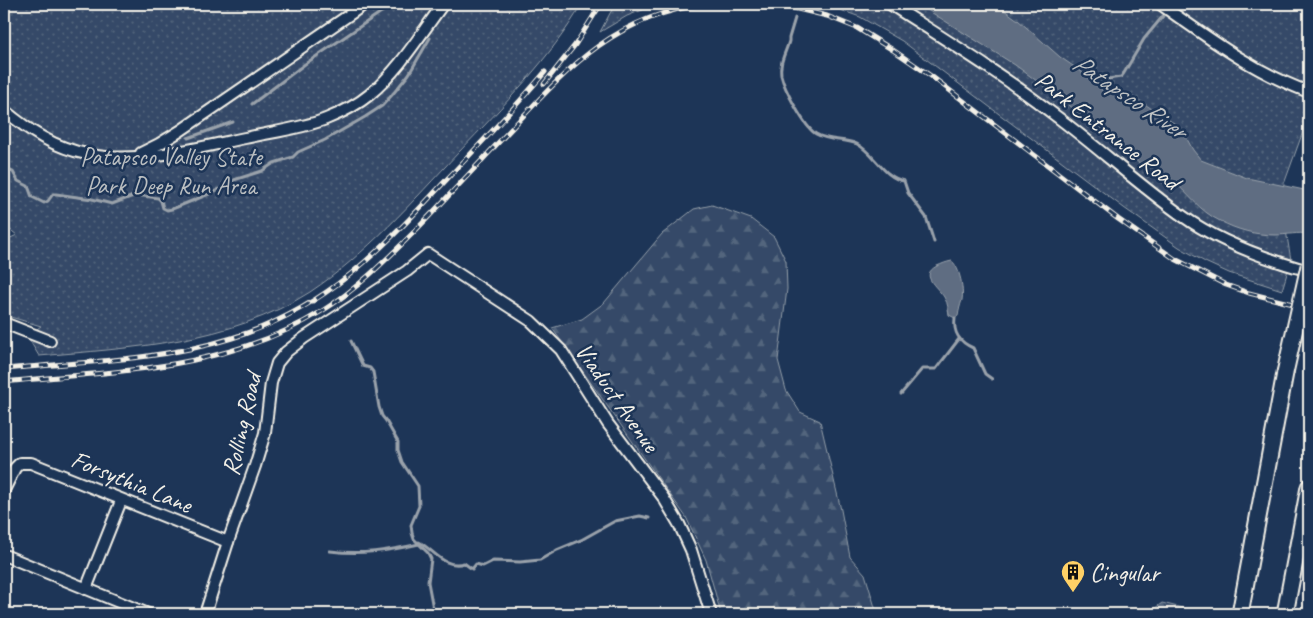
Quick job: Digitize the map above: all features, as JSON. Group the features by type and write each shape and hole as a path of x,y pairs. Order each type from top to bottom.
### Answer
{"highway":[{"path":"1240,614 1285,373 1309,266"},
{"path":"1285,614 1309,486"}],"street":[{"path":"134,156 180,131 365,4"},
{"path":"4,110 41,138 67,149 109,158 183,150 299,128 327,119 368,96 392,74 443,4"},
{"name":"Park Entrance Road","path":"890,4 1022,90 1185,217 1237,246 1264,257 1309,271"},
{"path":"1160,4 1246,62 1293,87 1309,92"},
{"name":"Rolling Road","path":"205,614 265,433 271,382 277,363 286,352 304,338 407,271 428,254"},
{"name":"Viaduct Avenue","path":"428,254 531,321 561,350 608,424 663,497 679,524 691,550 711,614"},
{"path":"4,322 50,341"},
{"name":"Forsythia Lane","path":"4,490 14,468 20,462 31,463 228,542"},
{"path":"86,589 122,501"},
{"path":"4,556 148,614"}],"green space":[{"name":"Patapsco Valley State Park Deep Run Area","path":"4,4 582,4 541,63 424,190 351,261 310,292 279,309 213,333 144,346 39,356 27,336 41,326 4,315 4,241 17,235 4,225"},
{"path":"615,4 658,4 627,16 600,32"},
{"path":"824,4 1309,4 1309,115 1280,195 1291,260 1282,290 1229,273 1179,247 1124,208 902,41 860,17"},
{"path":"712,205 751,219 774,237 786,261 787,289 778,360 786,390 800,412 820,421 850,557 865,574 877,614 721,614 706,560 686,517 552,328 582,319 604,303 662,234 694,209"},
{"path":"1162,603 1190,610 1189,614 1147,614"}],"shaded area":[{"name":"Patapsco River","path":"918,4 996,4 1018,20 1060,57 1108,90 1137,99 1181,128 1201,160 1247,178 1309,191 1309,234 1268,235 1254,233 1233,227 1213,217 1168,176 1149,166 1140,164 1064,101 1015,65"},
{"path":"952,261 961,279 962,291 958,316 955,318 949,315 946,301 932,282 929,274 937,266"}],"waterway":[{"path":"252,104 305,64 393,4"},
{"path":"1182,7 1188,4"},
{"path":"1102,89 1109,84 1108,79 1121,77 1144,39 1163,16"},
{"path":"795,18 782,62 781,75 800,116 816,134 826,138 857,144 891,175 904,181 908,193 926,217 934,242"},
{"path":"4,170 7,169 13,172 18,181 28,186 32,197 44,203 53,194 92,199 112,204 136,195 158,198 163,208 167,210 172,209 209,194 234,180 262,171 274,163 293,157 298,152 325,140 382,106 409,74 430,38"},
{"path":"188,138 233,122"},
{"path":"955,318 956,333 964,343 973,348 985,374 992,379"},
{"path":"901,394 922,369 936,369 959,339"},
{"path":"351,341 363,366 370,368 373,372 382,416 398,442 398,450 402,462 418,486 419,506 411,525 414,539 428,553 431,559 428,582 434,614"},
{"path":"419,542 445,561 457,564 464,563 472,569 476,564 483,566 493,561 520,562 540,560 615,521 640,516 649,518"},
{"path":"330,551 374,552 419,544"}],"railway":[{"path":"544,84 575,45 601,4"},
{"path":"4,382 127,371 168,365 208,357 247,346 285,331 335,303 370,275 438,207 534,104 597,47 620,32 646,20 674,10 705,4"},
{"path":"777,4 827,16 857,28 893,50 931,76 1118,219 1175,259 1226,285 1249,293 1309,308"},
{"path":"4,369 119,360 176,352 232,338 266,326 297,311 325,293 376,252 485,139 545,72"}],"place":[{"name":"Cingular","path":"1073,593"}]}
